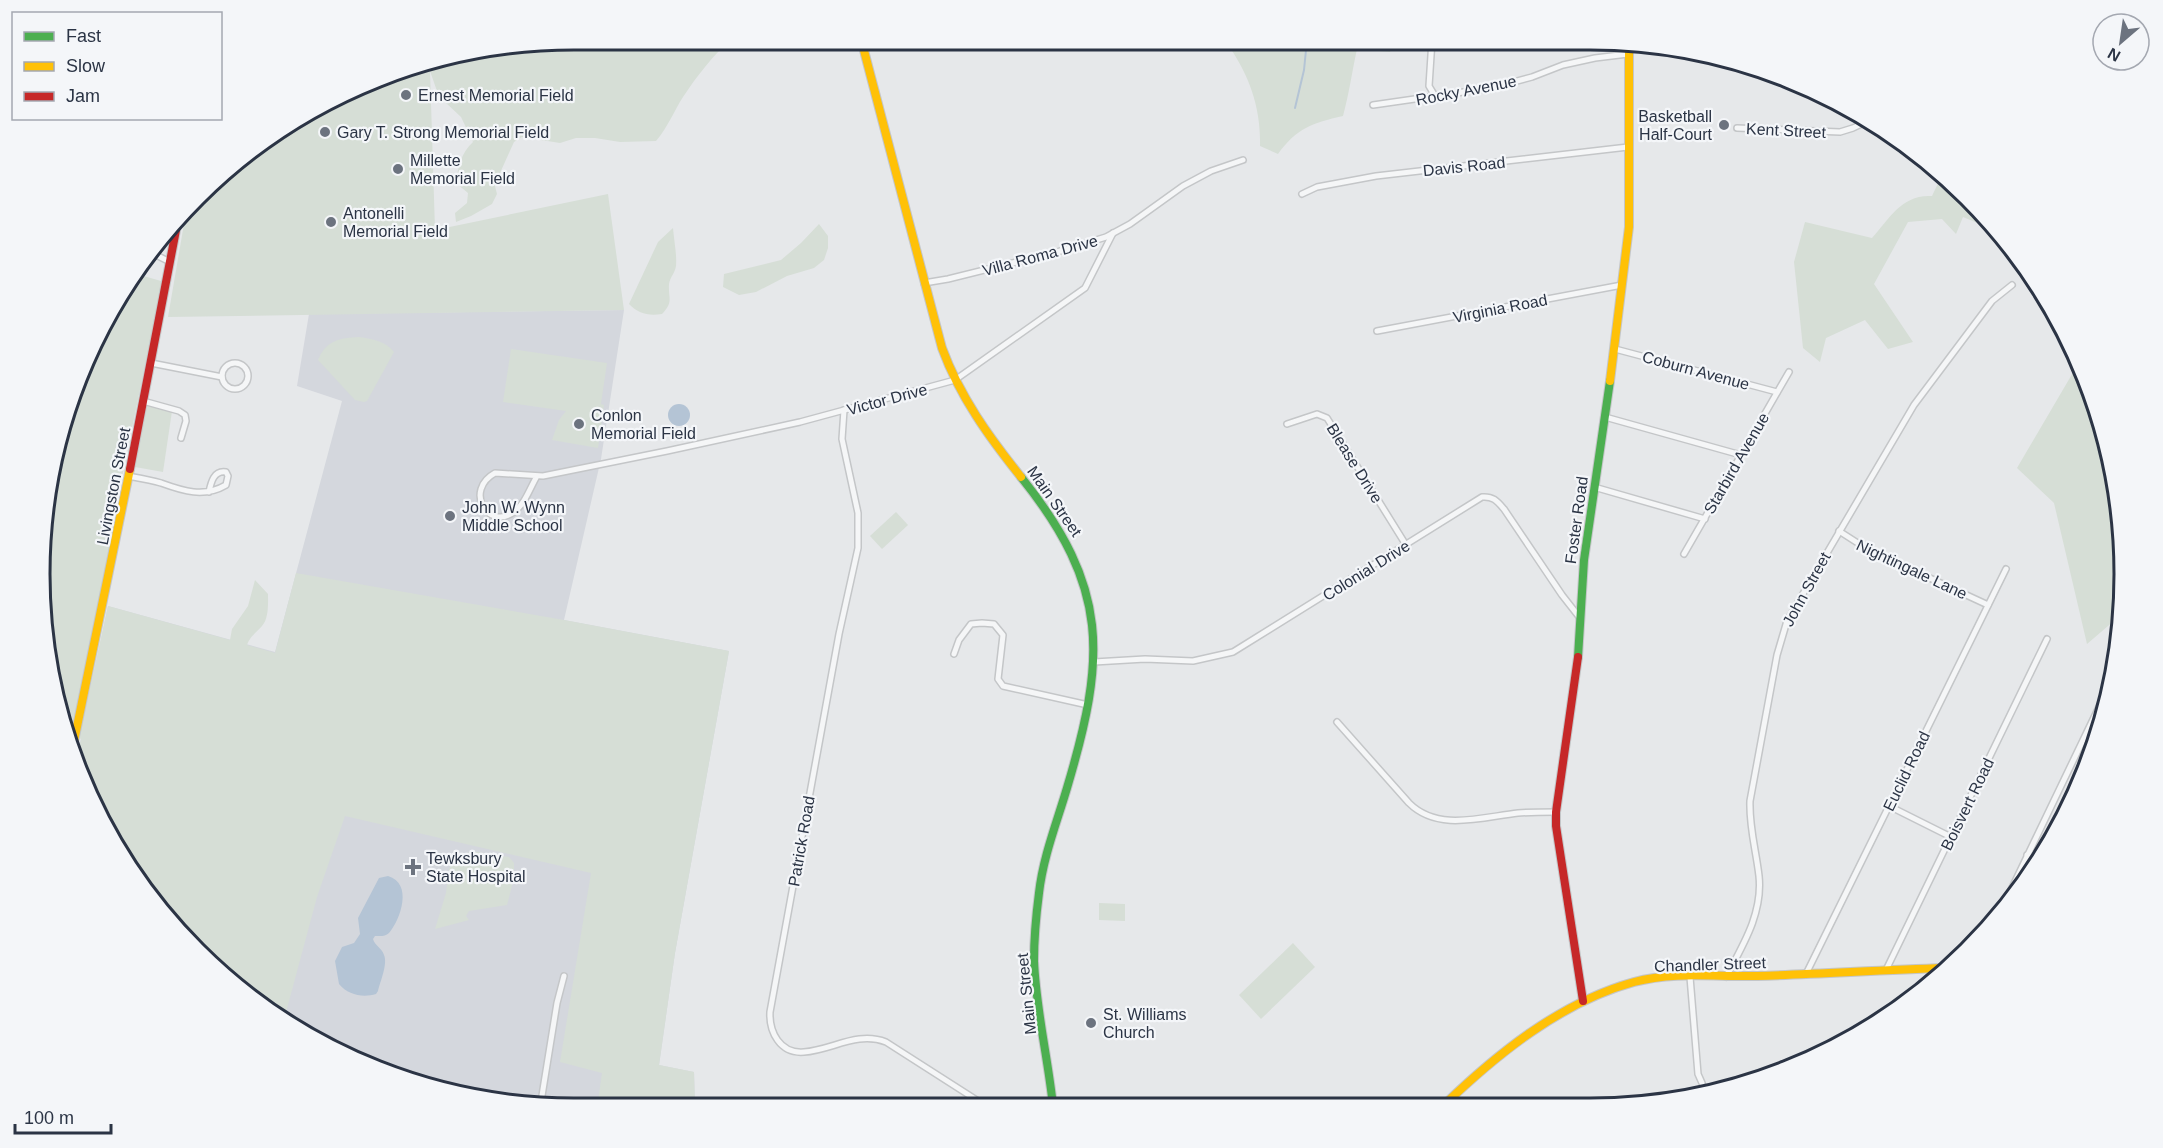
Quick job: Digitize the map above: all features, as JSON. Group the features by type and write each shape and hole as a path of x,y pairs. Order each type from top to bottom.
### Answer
{"main road":[{"name":"Main Street","path":"864,50 944,354 955,380 987,432 1040,499 1067,540 1080,569 1090,606 1094,662 1088,705 1046,862 1037,913 1035,969 1052,1098"},
{"name":"Foster Road","path":"1583,1001 1556,826 1556,812 1579,647 1583,568 1615,349 1629,227 1628,54"},
{"name":"Livingston Street","path":"75,737 99,628 175,234"},
{"name":"Chandler Street","path":"1452,1098 1491,1062 1583,1001 1635,981 1660,977 1726,977 1935,968"}],"street":[{"path":"1431,50 1429,86 1435,96"},
{"name":"Rocky Avenue","path":"1373,105 1491,87 1595,57 1628,54"},
{"name":"Kent Street","path":"1737,128 1840,132 1859,125"},
{"name":"Davis Road","path":"1302,194 1317,187 1376,176 1628,147"},
{"name":"Villa Roma Drive","path":"924,283 1057,252 1113,233 1130,224 1183,186 1211,171 1243,159"},
{"name":"Victor Drive","path":"537,476 523,502 506,516 495,516 481,505 481,489 488,477 495,473 537,476 603,464 800,422 955,380 1085,288 1113,233"},
{"path":"157,256 170,262"},
{"name":"Virginia Road","path":"1377,332 1622,285"},
{"name":"John Street","path":"1726,977 1754,920 1759,902 1759,879 1749,822 1750,801 1780,642 1787,621 1914,405 1992,301 2012,285"},
{"name":"Coburn Avenue","path":"1615,349 1777,392"},
{"path":"150,363 222,376"},
{"path":"234,363 245,368 248,376 245,384 238,388 229,387 223,381 222,376 227,366 234,363"},
{"name":"Starbird Avenue","path":"1684,554 1789,372"},
{"path":"142,401 179,411 185,415 186,421 181,438"},
{"name":"Patrick Road","path":"844,410 842,439 858,513 858,548 823,717 770,1022 776,1039 794,1051 806,1052 860,1039 878,1039 886,1042 972,1098"},
{"name":"Blease Drive","path":"1287,424 1317,414 1327,418 1406,545"},
{"path":"1605,417 1741,455"},
{"path":"128,476 186,492 209,492"},
{"path":"1594,488 1705,519"},
{"name":"Colonial Drive","path":"1094,662 1145,659 1193,662 1233,652 1482,497 1493,498 1504,509 1580,618"},
{"name":"Nightingale Lane","path":"1839,531 1867,549 1988,604"},
{"name":"Euclid Road","path":"1806,974 2006,569"},
{"path":"954,654 959,640 971,624 982,622 994,624 1003,635 998,678 1003,686 1088,705"},
{"name":"Boisvert Road","path":"1886,970 2048,639"},
{"path":"2017,876 2094,718"},
{"path":"1337,722 1409,803 1416,810 1427,815 1438,819 1460,820 1520,813 1556,812"},
{"path":"1889,806 1951,837"},
{"path":"542,1097 557,1003 564,976"},
{"path":"1690,977 1698,1074 1702,1083"}],"shaded area":[{"path":"574,50 720,50 694,81 656,141 620,142 576,138 560,143 522,137 514,142 500,173 495,186 497,194 492,204 456,222 455,213 467,203 468,193 456,183 458,171 463,156 473,142 461,117 438,94 430,71 435,230 608,194 624,310 168,317 184,224 228,180 283,138 312,120 373,89 438,67 506,54"},
{"path":"1231,50 1357,50 1343,116 1322,121 1299,132 1278,154 1260,146 1259,119 1253,93"},
{"path":"1938,183 1979,224 1963,217 1956,234 1942,219 1908,222 1874,284 1913,342 1888,349 1865,320 1826,338 1820,362 1803,348 1794,262 1805,222 1872,238 1891,215 1905,203 1922,196 1932,196"},
{"path":"819,224 828,236 828,248 824,260 814,268 787,276 756,292 739,295 723,287 724,274 781,260"},
{"path":"673,228 676,266 669,284 669,303 662,314 644,314 629,304 658,242"},
{"path":"143,276 161,281 160,292 113,521 115,527 72,727 60,676 51,608 51,540 54,506 67,438 89,373 120,312"},
{"name":"Tewksbury State Hospital","path":"624,310 601,459 564,620 729,651 675,953 659,1065 694,1072 695,1098 574,1098 506,1094 438,1081 405,1071 342,1044 283,1010 255,990 203,945 158,893 138,865 104,806 79,748 108,606 275,652 342,401 297,386 309,314"},
{"path":"359,337 383,343 394,352 367,401 364,402 355,400 318,360 325,348 334,341"},
{"path":"511,349 607,363 598,448 552,440 559,420 566,411 503,402"},
{"path":"2073,372 2096,438 2103,472 2109,506 2114,574 2111,624 2087,644 2054,503 2017,468"},
{"path":"147,406 172,411 163,472 135,467"},
{"path":"896,512 908,525 882,549 870,536"},
{"name":"Tewksbury State Hospital","path":"296,573 729,651 675,953 659,1065 694,1072 695,1098 598,1098 602,1073 560,1062 591,873 345,816 317,897 286,1012 255,990 203,945 158,893 138,865 104,806 79,748 81,739 79,738 108,606 230,640 232,629 248,606 255,580 268,594 268,611 264,623 247,645 275,653"},
{"path":"471,851 509,857 514,863 514,878 507,905 469,911 466,916 469,920 435,929 446,893 449,869 454,860"},
{"path":"1099,903 1125,904 1125,921 1099,920"},
{"path":"1293,943 1315,967 1261,1019 1239,995"}],"water":[{"path":"675,404 683,404 690,411 690,419 683,426 675,426 668,419 668,411"},
{"path":"388,876 396,880 400,886 401,911 389,933 384,936 375,936 373,939 385,959 378,991 371,995 356,995 339,984 335,961 342,947 354,943 360,934 358,918 379,878"}],"waterway":[{"path":"1295,108 1306,50"}],"traffic: fast":[{"path":"1578,657 1584,560 1610,381"},
{"path":"1021,477 1050,517 1071,554 1085,590 1092,625 1093,661 1089,700 1080,742 1044,866 1035,927 1035,979 1052,1098"}],"traffic: slow":[{"path":"864,50 942,348 966,400 1021,477"},
{"path":"1610,381 1629,227 1629,52"},
{"path":"75,736 130,469"},
{"path":"1452,1098 1508,1049 1556,1016 1581,1002 1634,982 1680,976 1757,976 1935,968"}],"traffic: jam":[{"path":"130,469 175,234"},
{"path":"1578,657 1556,812 1556,826 1583,1001"}],"place":[{"name":"Ernest Memorial Field","path":"406,95"},
{"name":"Basketball Half-Court","path":"1724,125"},
{"name":"Gary T. Strong Memorial Field","path":"325,132"},
{"name":"Millette Memorial Field","path":"398,169"},
{"name":"Antonelli Memorial Field","path":"331,222"},
{"name":"Conlon Memorial Field","path":"579,424"},
{"name":"John W. Wynn Middle School","path":"450,516"},
{"name":"Tewksbury State Hospital","path":"413,867"},
{"name":"St. Williams Church","path":"1091,1023"}]}
